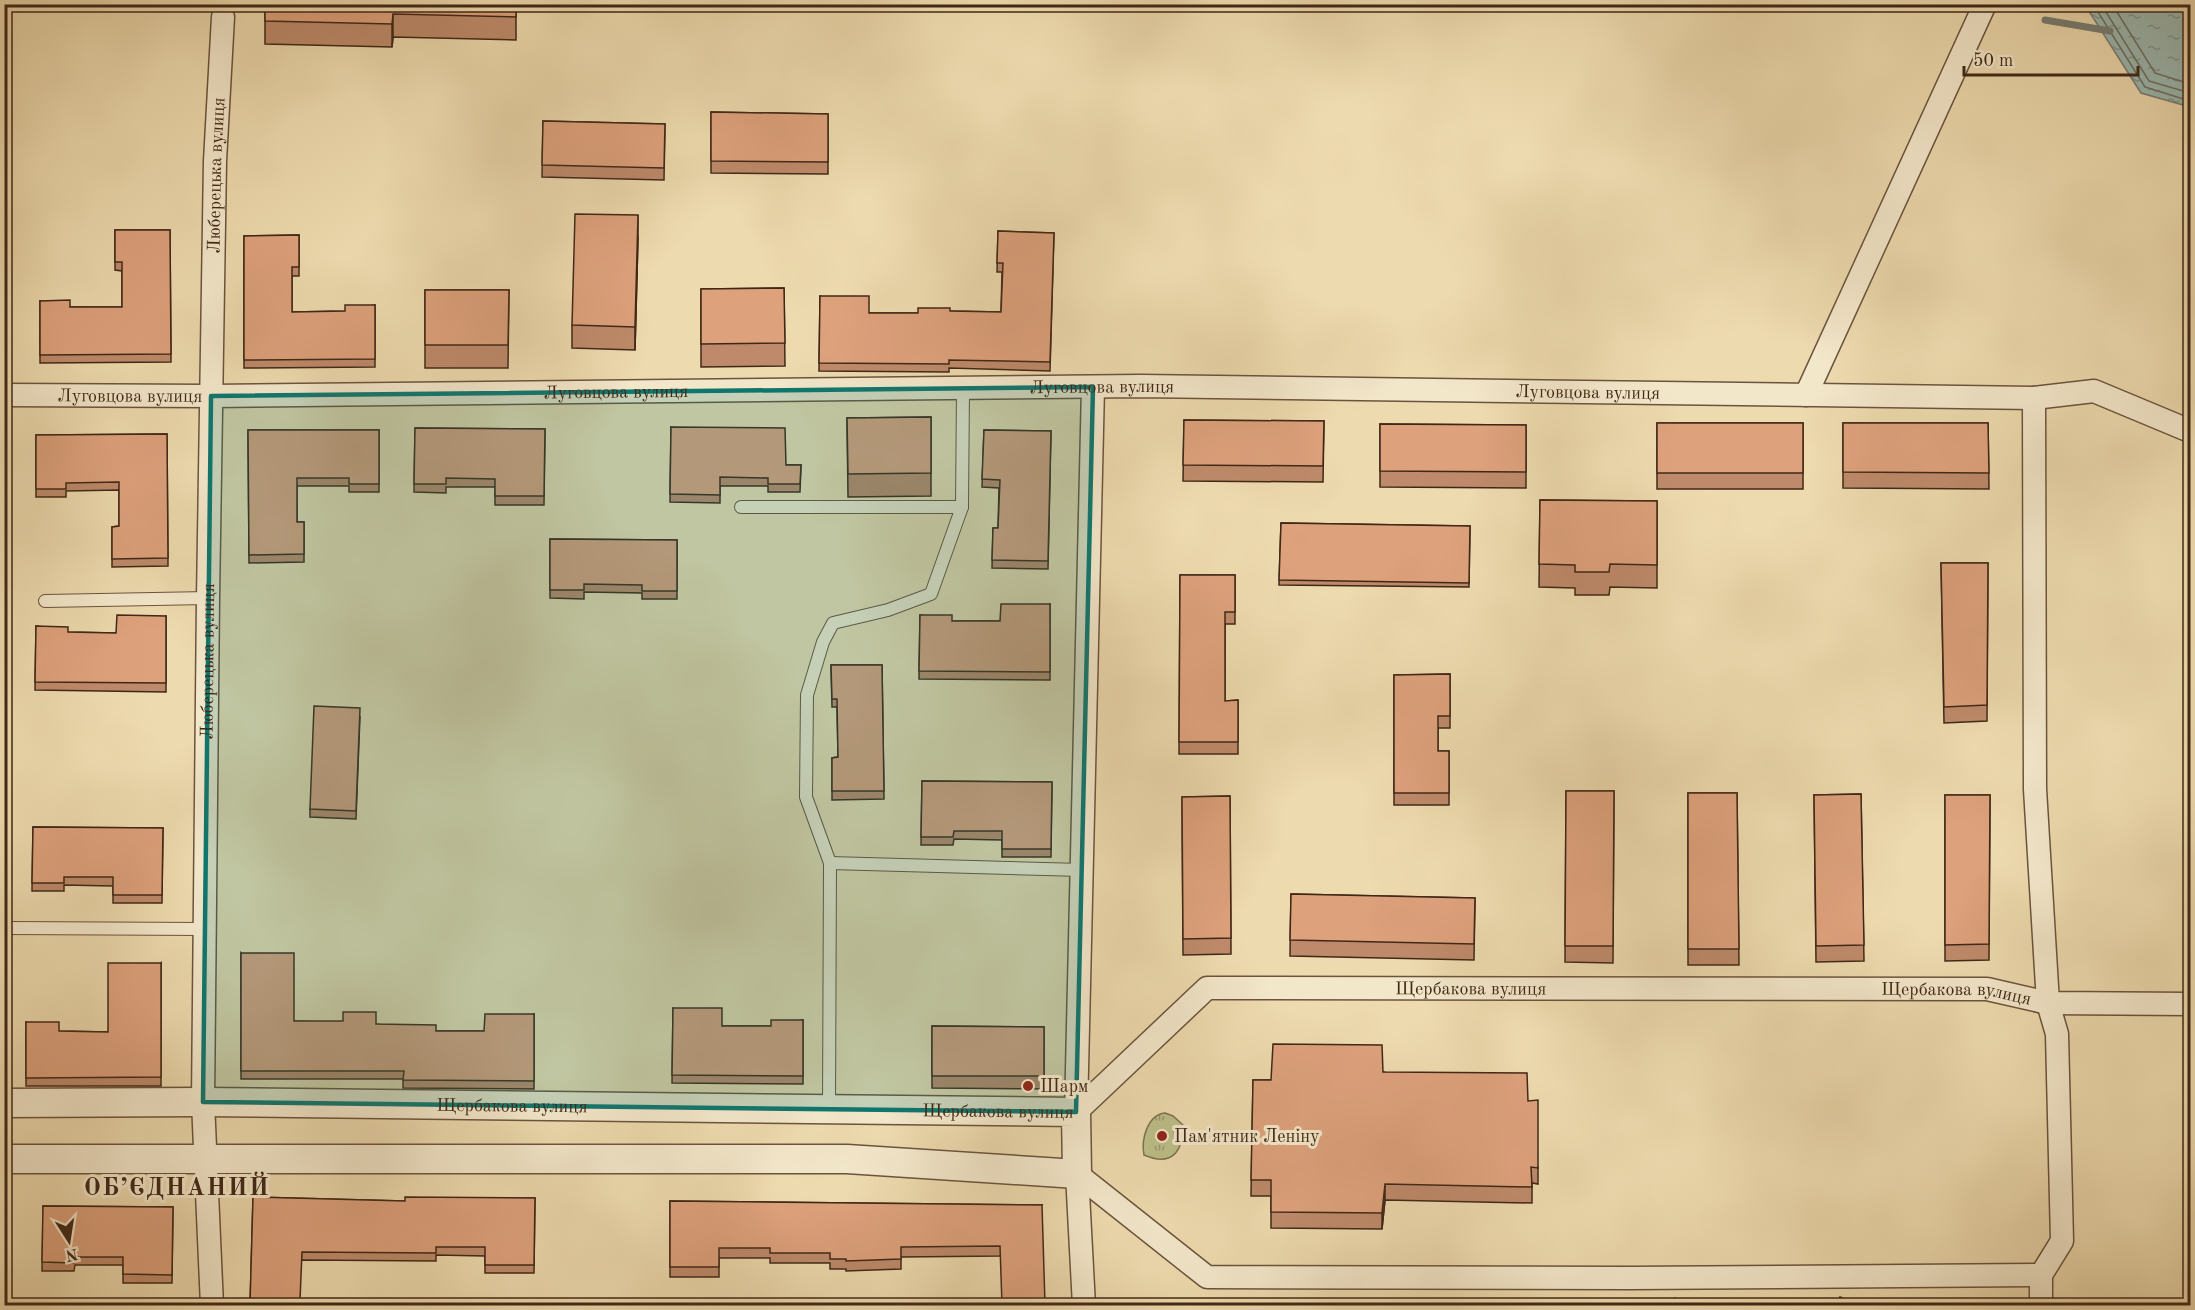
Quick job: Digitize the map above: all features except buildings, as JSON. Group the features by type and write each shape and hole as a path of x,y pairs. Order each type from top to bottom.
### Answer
{"street":[{"path":"1806,395 1985,4"},
{"name":"Люберецька вулиця","path":"212,1305 203,1102 215,161 224,11"},
{"path":"1084,1305 1076,1112 1093,387"},
{"name":"Луговцова вулиця","path":"4,395 211,396 1093,387 2034,398 2094,391 2190,431"},
{"path":"2034,398 2035,789 2048,1003 2057,1034 2062,1241 2041,1275 2041,1305"},
{"name":"Щербакова вулиця","path":"4,1103 203,1102 1076,1112 1207,988 1987,989 2048,1003 2190,1004"},
{"path":"4,1159 847,1159 1077,1174 1207,1277 1642,1278 2041,1275"}],"lane":[{"path":"829,1108 830,863 806,797 807,695 823,642 832,623 888,610 931,594 962,507 963,388"},
{"path":"741,507 962,507"},
{"path":"45,601 208,598"},
{"path":"830,863 1082,870"},
{"path":"4,928 205,929"}],"highlighted area":[{"path":"1093,387 1076,1112 203,1102 211,396"}],"green space":[{"path":"1165,1113 1173,1116 1183,1125 1178,1150 1169,1158 1162,1159 1144,1155 1143,1142 1150,1123 1154,1118"}],"water":[{"path":"2085,5 2190,5 2190,107 2141,93"}],"waterway":[{"path":"2045,20 2110,31"}],"place":[{"name":"Шарм","path":"1028,1086"},
{"name":"Пам'ятник Леніну","path":"1162,1136"}],"district":[{"name":"ОБ’ЄДНАНИЙ","path":"177,1187"}]}
